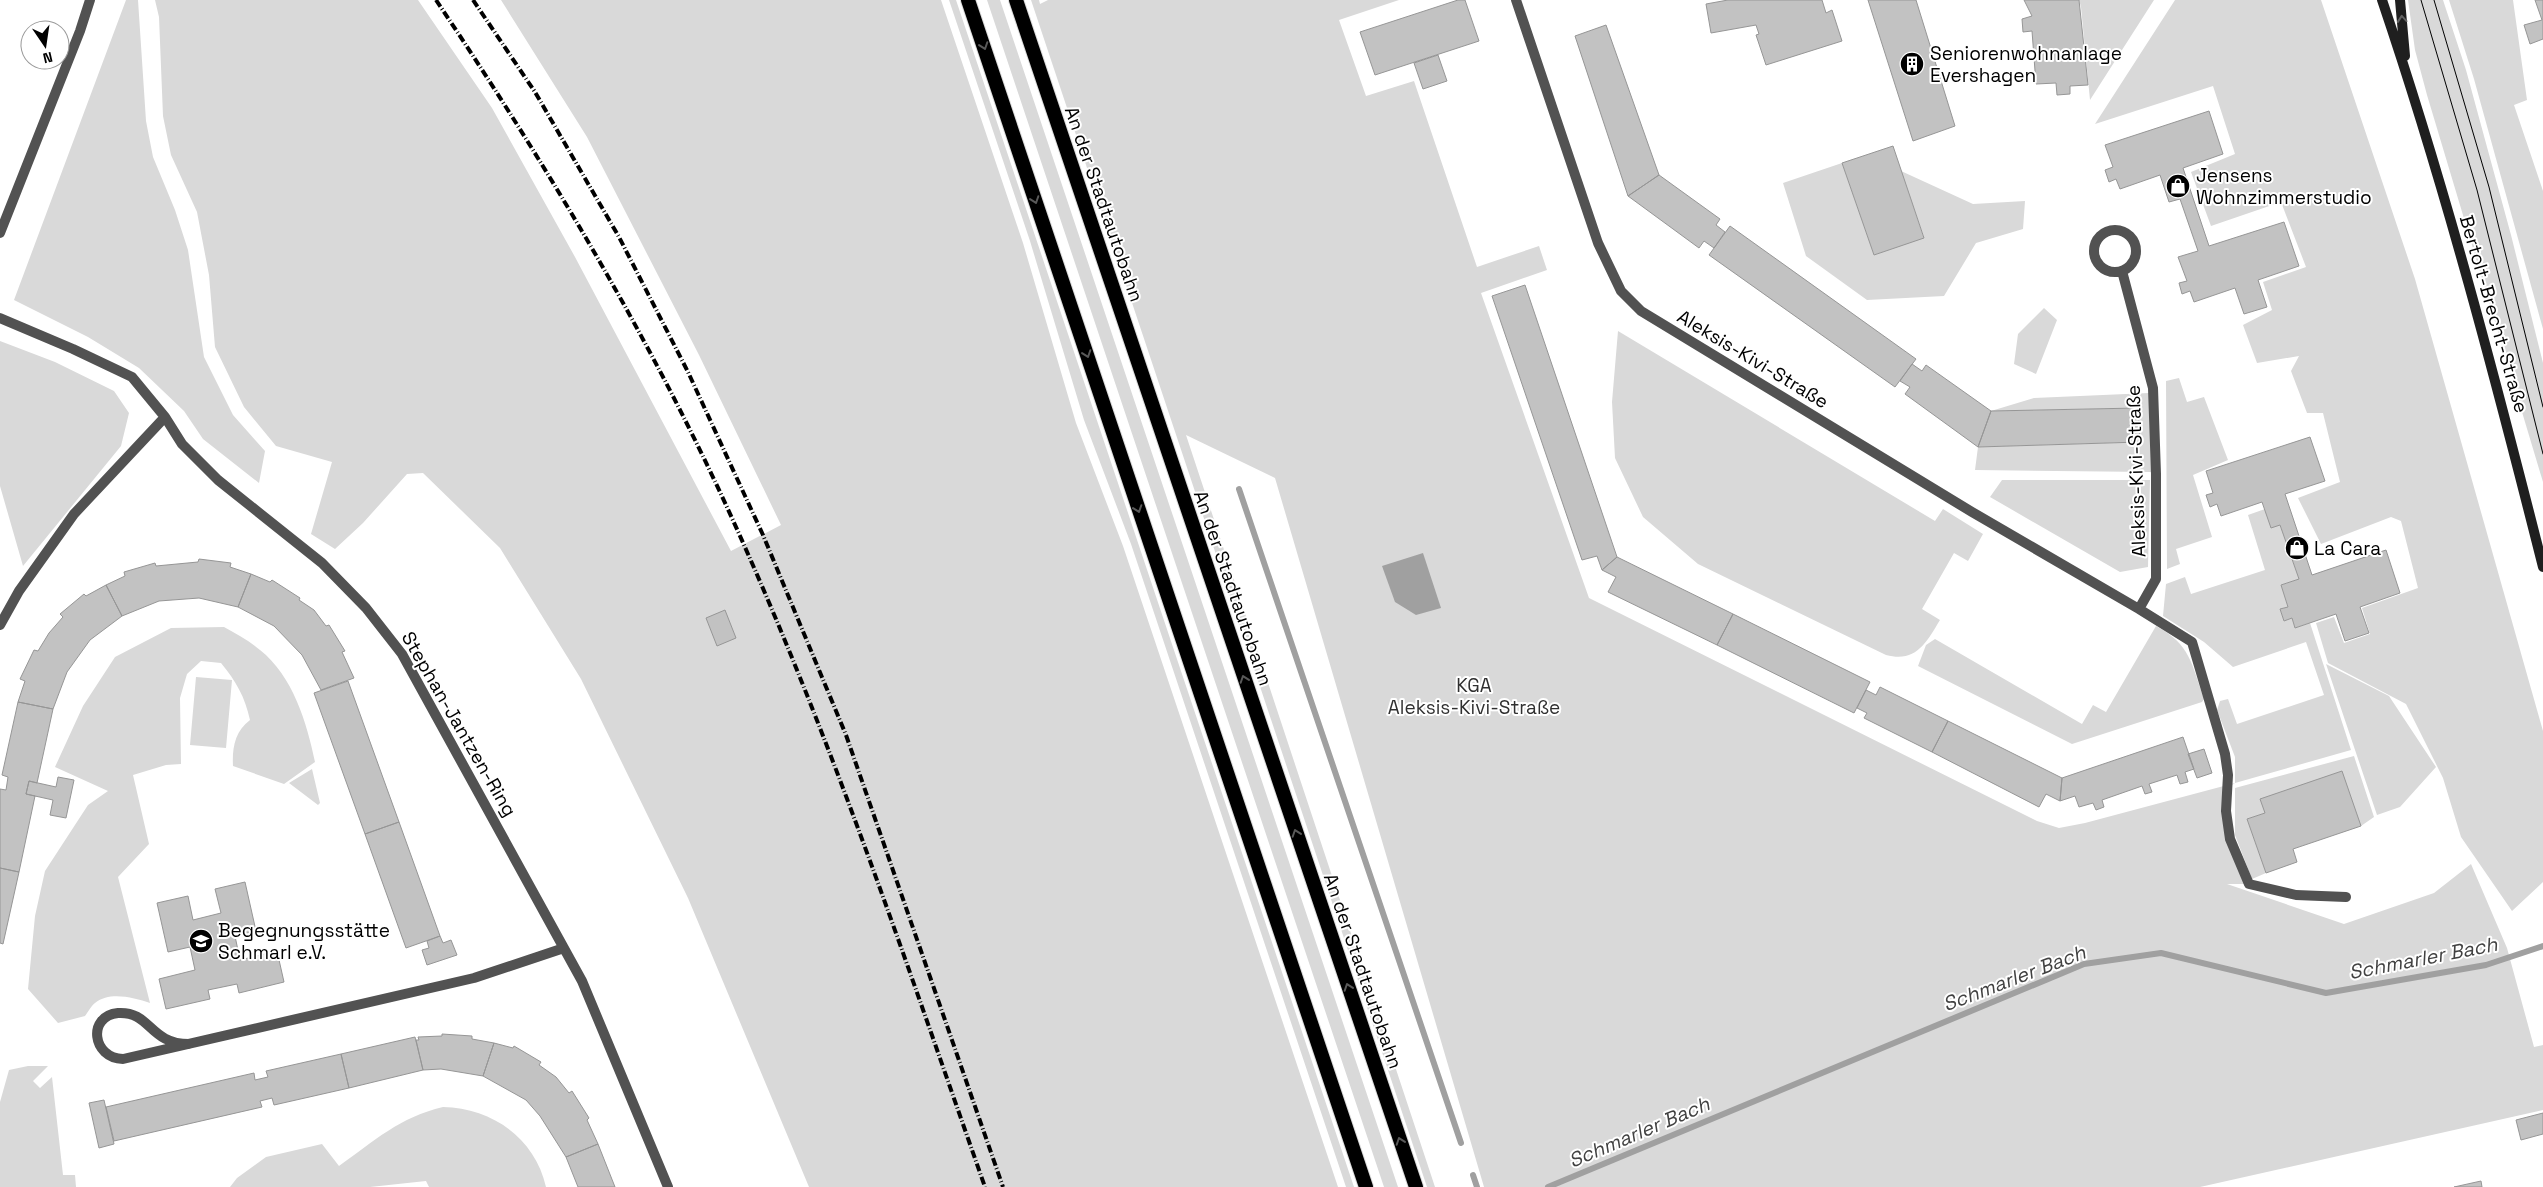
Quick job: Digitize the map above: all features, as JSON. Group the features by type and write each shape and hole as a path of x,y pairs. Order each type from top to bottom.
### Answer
{"highway":[{"path":"968,0 1366,1187"},
{"name":"An der Stadtautobahn","path":"1016,0 1416,1187"}],"main road":[{"name":"Bertolt-Brecht-Straße","path":"2382,0 2406,72 2479,324 2543,567"},
{"name":"Bertolt-Brecht-Straße","path":"2400,0 2406,72"}],"street":[{"path":"0,233 80,31 90,0"},
{"name":"Aleksis-Kivi-Straße","path":"1516,0 1598,243 1621,292 1641,312 1972,512 2192,642 2225,754 2228,775 2226,811 2230,839 2249,884 2296,895 2346,896"},
{"path":"2109,231 2123,232 2129,236 2136,248 2133,262 2122,271 2115,272 2103,268 2095,258 2095,245 2098,239 2109,231"},
{"name":"Aleksis-Kivi-Straße","path":"2122,271 2152,379 2153,398 2156,474 2156,579 2139,609"},
{"name":"Stephan-Jantzen-Ring","path":"0,318 73,348 132,377 165,417 182,444 218,480 322,563 366,608 402,654 564,948 609,1041 668,1187"},
{"path":"0,625 19,591 74,514 165,417"},
{"path":"188,1044 165,1040 141,1018 129,1014 110,1015 101,1021 98,1030 100,1048 108,1055 118,1058 188,1044 474,978 564,948"}],"green space":[{"path":"126,0 138,0 146,121 153,157 175,210 188,250 204,357 233,415 265,451 259,483 203,439 184,411 139,368 88,337 14,300"},
{"path":"155,0 418,0 492,108 575,257 731,551 781,525 699,355 587,137 501,0 941,0 1023,243 1076,423 1123,546 1338,1187 809,1187 688,898 581,679 500,548 423,473 407,474 363,523 335,549 311,534 332,462 276,446 244,407 215,347 209,275 197,212 171,155 163,116 159,17"},
{"path":"949,0 956,0 1354,1187 1346,1187 1131,544 1084,420 1030,241"},
{"path":"987,0 1000,0 1398,1187 1384,1187"},
{"name":"KGA Aleksis-Kivi-Straße","path":"1031,0 1039,0 1040,4 1048,0 1399,0 1339,20 1366,96 1414,81 1477,267 1539,246 1547,270 1481,293 1589,598 2037,821 2059,828 2085,823 2235,783 2227,788 2226,811 2249,884 2227,884 2344,924 2434,893 2471,864 2507,948 2534,1047 2543,1045 2543,1110 2200,1187 1484,1187 1275,478 1186,435 1435,1187 1427,1187"},
{"path":"2079,0 2154,0 2090,100 2081,7"},
{"path":"2175,0 2321,0 2415,279 2543,731 2543,882 2512,911 2461,837 2443,778 2406,704 2328,663 2316,623 2334,617 2344,643 2370,634 2362,608 2418,588 2401,521 2391,517 2321,544 2298,498 2340,482 2323,413 2307,413 2291,371 2299,356 2257,363 2243,325 2272,310 2263,282 2306,267 2281,202 2211,226 2191,172 2235,154 2213,86 2095,124"},
{"path":"2408,0 2443,0 2466,70 2511,235 2543,363 2543,482 2427,95 2415,50"},
{"path":"2449,0 2513,0 2527,100 2514,105 2543,191 2543,329 2474,79"},
{"path":"1842,163 1874,255 1924,237 1901,171 1973,204 2025,201 2023,229 1976,243 1944,296 1867,300 1806,256 1783,183"},
{"path":"2044,308 2057,320 2036,374 2014,364 2018,334"},
{"path":"1618,331 1935,521 1943,509 1983,534 1968,561 1954,553 1922,609 1940,620 1919,649 1913,654 1905,656 1886,655 1698,564 1643,517 1615,458 1612,402"},
{"path":"0,341 55,362 114,391 129,413 121,446 23,566 0,486"},
{"path":"2179,378 2187,402 2204,397 2228,460 2193,475 2212,537 2176,549 2180,564 2167,569 2166,381"},
{"path":"2149,393 2151,472 1975,470 1978,447 2139,442 2138,408 1991,411 2034,398"},
{"path":"2002,480 2150,480 2148,567 2120,572 1990,497"},
{"path":"2265,509 2280,525 2299,579 2281,585 2288,607 2280,609 2284,621 2292,618 2295,628 2310,623 2351,750 2235,783 2235,757 2217,710 2220,701 2228,699 2237,724 2324,695 2306,642 2233,667 2204,642 2163,616 2166,584 2185,577 2191,594 2265,570 2248,515"},
{"path":"2156,626 2176,640 2188,656 2204,699 2202,702 2072,744 1918,666 1926,645 1935,639 2082,724 2093,705 2106,712"},
{"path":"224,627 256,647 272,661 281,673 290,687 303,716 315,762 284,784 233,766 235,740 241,729 250,720 239,690 221,663 201,661 187,674 180,698 181,764 166,765 133,775 149,844 118,877 150,1003 137,999 108,997 95,1003 85,1016 58,1023 28,989 35,916 45,871 88,805 108,791 55,767 83,706 115,657 171,628"},
{"path":"2326,664 2389,696 2436,767 2400,807 2377,815"},
{"path":"196,677 232,680 226,748 190,745"},
{"path":"2354,756 2374,817 2361,826 2265,813 2247,819 2266,873 2252,879 2235,835 2235,788"},
{"path":"312,769 320,803 318,805 289,783"},
{"path":"28,1066 48,1066 33,1081 40,1088 52,1077 63,1175 75,1175 76,1187 0,1187 0,1102 9,1070"},
{"path":"443,1107 478,1113 509,1129 532,1154 546,1187 429,1187 426,1181 370,1187 230,1187 237,1178 266,1157 322,1144 339,1166 400,1123"}],"shaded area":[{"path":"1423,553 1441,608 1416,615 1395,602 1382,566"}],"building":[{"path":"1458,0 1465,0 1479,41 1375,75 1360,32"},
{"path":"1728,0 1822,0 1826,13 1832,10 1842,41 1766,65 1756,35 1759,34 1756,25 1711,33 1706,4"},
{"name":"Seniorenwohnanlage Evershagen","path":"1868,0 1916,0 1955,126 1913,141"},
{"name":"Seniorenwohnanlage Evershagen","path":"2024,0 2079,0 2088,85 2070,86 2070,94 2057,95 2056,83 2036,84 2032,31 2023,32 2022,19 2032,16"},
{"path":"2535,0 2543,0 2543,39 2530,44 2524,25 2542,20"},
{"path":"1606,25 1659,175 1628,196 1575,36"},
{"path":"1438,55 1447,81 1423,89 1414,63"},
{"path":"2209,111 2223,154 2183,168 2209,246 2284,222 2299,266 2258,280 2267,307 2244,314 2235,288 2194,302 2190,291 2182,294 2179,283 2187,281 2178,257 2198,251 2180,199 2169,202 2160,175 2120,189 2116,179 2109,182 2105,170 2113,167 2105,145"},
{"path":"1893,146 1924,238 1874,255 1842,163"},
{"path":"1659,175 1720,219 1716,225 1725,232 1714,248 1704,241 1699,248 1628,196"},
{"path":"1730,226 1916,359 1895,387 1709,255"},
{"path":"1525,285 1617,557 1602,570 1597,556 1582,560 1492,296"},
{"path":"1912,364 1922,371 1926,365 1991,411 1978,447 1905,394 1910,387 1900,381"},
{"path":"2138,408 2140,442 1978,447 1991,411"},
{"path":"2310,437 2325,481 2285,494 2312,575 2386,550 2400,593 2360,607 2369,633 2345,641 2336,614 2295,628 2292,618 2284,621 2280,609 2288,607 2281,585 2299,579 2280,525 2271,528 2262,502 2221,516 2217,504 2210,507 2206,495 2213,493 2206,471"},
{"path":"1617,557 1733,614 1717,645 1608,592 1616,577 1602,570"},
{"path":"199,559 231,563 230,567 251,574 238,607 199,598 159,601 122,616 106,585 125,576 124,572 155,563 156,566 198,562"},
{"path":"251,574 270,582 272,580 300,598 299,600 314,610 326,626 329,625 345,651 342,652 354,678 321,690 302,655 274,626 238,607"},
{"path":"106,585 122,616 90,640 67,672 53,709 18,702 25,681 20,679 34,650 38,651 49,633 63,617 60,614 84,594 86,596"},
{"path":"725,610 736,638 717,646 706,618"},
{"path":"1733,614 1870,682 1854,713 1717,645"},
{"path":"348,681 399,822 365,834 314,693"},
{"path":"1880,687 1948,721 1932,752 1864,718 1867,713 1857,708 1866,690 1876,695"},
{"path":"18,702 53,709 37,783 29,781 26,794 35,796 19,872 0,868 0,789 6,790 8,777 2,775"},
{"path":"1948,721 2062,778 2060,801 2046,794 2039,807 1932,752"},
{"path":"2183,737 2194,769 2185,772 2188,782 2180,784 2177,775 2149,784 2152,792 2145,794 2142,786 2102,800 2104,807 2096,810 2093,803 2079,807 2075,796 2060,801 2062,778"},
{"path":"2204,749 2212,773 2197,778 2188,754"},
{"path":"2342,771 2361,826 2293,849 2297,862 2266,873 2247,819 2265,813 2260,799"},
{"path":"58,777 74,780 66,818 50,815 53,800 26,794 29,781 56,787"},
{"path":"399,822 440,936 406,948 365,834"},
{"path":"0,868 19,872 3,944 0,943"},
{"name":"Begegnungsstätte Schmarl e.V.","path":"245,882 256,931 235,936 240,960 277,951 284,982 239,993 237,984 208,990 210,999 166,1009 159,979 195,970 190,947 168,952 157,903 188,896 193,920 221,913 215,889"},
{"path":"440,936 443,943 451,940 457,955 427,965 422,950 429,948 427,941"},
{"path":"442,1034 472,1036 472,1039 494,1043 483,1076 441,1069 423,1070 416,1040 419,1040 418,1037 442,1036"},
{"path":"415,1037 423,1070 349,1088 341,1054"},
{"path":"494,1043 513,1048 514,1046 541,1062 539,1065 556,1077 569,1093 572,1091 589,1118 587,1120 598,1144 566,1157 540,1116 526,1100 483,1076"},
{"path":"341,1054 349,1088 274,1105 272,1098 260,1101 262,1107 114,1141 106,1107 254,1073 255,1080 268,1077 266,1071"},
{"path":"104,1100 114,1144 99,1148 89,1103"},
{"path":"2543,1113 2543,1134 2521,1140 2516,1120"},
{"path":"598,1144 615,1187 578,1187 566,1157"},
{"path":"2481,1181 2482,1187 2454,1187"}],"waterway":[{"path":"1239,489 1461,1143"},
{"name":"Schmarler Bach","path":"1548,1187 2084,964 2161,953 2326,993 2486,965 2543,946"},
{"path":"1473,1175 1477,1187"}],"tram line":[{"path":"2421,0 2477,190 2543,454"},
{"path":"2434,0 2489,187 2543,407"}],"railway":[{"path":"436,0 521,131 602,266 677,404 744,545 778,624 841,783 900,944 985,1187"},
{"path":"473,0 535,92 619,237 688,372 763,535 846,735 1003,1187"}],"place":[{"name":"Seniorenwohnanlage Evershagen","path":"1912,64"},
{"name":"Jensens Wohnzimmerstudio","path":"2178,186"},
{"name":"La Cara","path":"2297,548"},
{"name":"Begegnungsstätte Schmarl e.V.","path":"201,941"}]}
